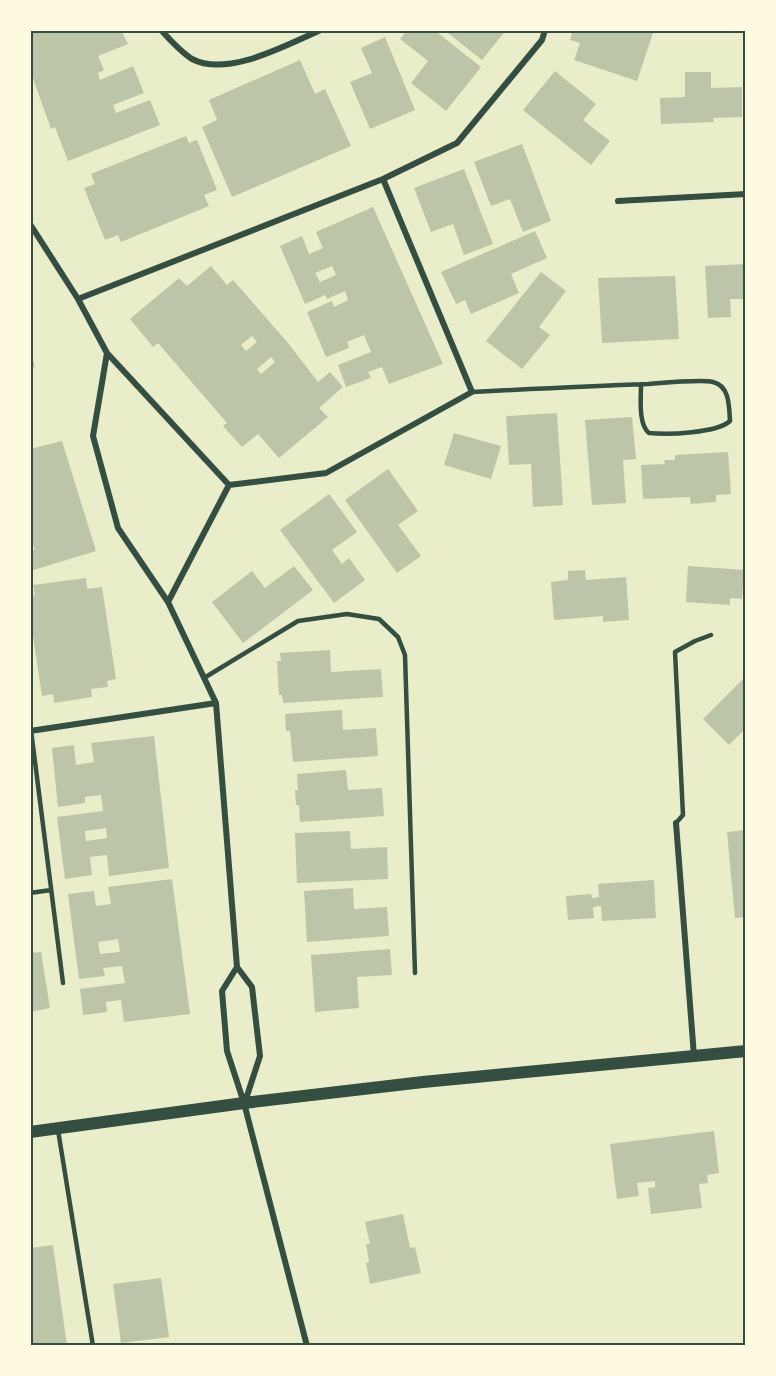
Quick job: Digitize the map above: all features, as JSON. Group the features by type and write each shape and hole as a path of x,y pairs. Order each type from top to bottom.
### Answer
{"main road":[{"path":"30,1132 423,1082 746,1051"}],"street":[{"path":"161,30 193,59 217,65 244,62 321,30"},
{"path":"78,299 383,178 457,143 542,40 545,30"},
{"path":"229,485 326,473 472,392 383,178"},
{"path":"618,201 746,194"},
{"path":"30,224 78,299 107,353 229,485"},
{"path":"107,353 93,436 118,528 168,602 216,703 237,967 252,987 260,1056 244,1103"},
{"path":"168,602 229,485"},
{"path":"31,731 216,703"},
{"path":"676,823 694,1056"},
{"path":"237,967 222,991 227,1051 244,1103 307,1346"}],"lane":[{"path":"472,392 640,384 713,382 727,393 730,421 712,430 649,433 645,430 642,420 640,384"},
{"path":"204,678 298,621 347,614 379,619 398,637 405,655 416,974"},
{"path":"676,823 683,815 675,652 695,641 711,636"},
{"path":"31,731 63,983"},
{"path":"30,893 51,891"},
{"path":"58,1129 93,1346"}],"building":[{"path":"30,30 121,30 128,44 98,56 104,70 98,73 100,80 133,66 144,93 113,105 116,113 150,100 160,125 68,161 55,127 51,129 30,70"},
{"path":"407,30 434,30 481,67 446,111 411,83 428,61 400,39"},
{"path":"444,30 506,30 482,60"},
{"path":"573,30 654,30 637,81 574,60 580,43 570,40"},
{"path":"385,37 415,110 370,129 350,82 372,73 361,48"},
{"path":"300,60 315,94 325,89 351,146 232,197 202,127 217,120 209,100"},
{"path":"555,71 596,104 583,120 610,141 591,165 523,110"},
{"path":"685,72 711,72 711,88 742,87 742,117 713,118 714,122 661,124 660,98 685,97"},
{"path":"186,136 189,143 197,140 217,190 204,195 209,206 121,242 118,235 105,240 84,188 95,184 91,174"},
{"path":"522,144 551,221 523,232 510,199 491,206 474,162"},
{"path":"464,169 493,244 464,255 453,224 431,232 414,188"},
{"path":"373,207 443,364 389,384 382,367 368,372 371,378 346,387 338,365 371,352 364,335 347,342 349,348 326,357 307,312 332,301 334,307 348,300 345,291 327,299 325,295 305,304 280,246 302,236 309,254 323,248 316,232","holes":["332,266 336,275 320,282 315,273"]},
{"path":"535,231 547,258 511,274 519,293 471,314 465,300 456,304 441,272"},
{"path":"746,264 746,299 730,299 731,317 708,318 705,266"},
{"path":"211,266 227,285 233,280 288,343 318,382 330,372 343,387 319,408 328,417 279,458 258,434 242,447 223,426 227,423 158,343 153,347 130,319 179,278 187,286","holes":["252,336 257,342 246,351 241,345","271,357 275,362 261,374 257,369"]},
{"path":"541,272 566,291 539,327 550,335 522,369 486,341"},
{"path":"675,276 679,339 602,343 598,278"},
{"path":"30,351 35,367 30,368"},
{"path":"557,413 563,505 533,507 531,464 509,465 506,416"},
{"path":"632,417 636,459 623,460 626,503 592,505 585,420"},
{"path":"454,433 501,446 491,479 444,465"},
{"path":"62,441 96,551 30,571 30,551 35,550 30,542 30,449"},
{"path":"728,452 731,494 716,495 716,502 691,504 690,497 643,499 641,465 665,464 664,460 675,460 675,455"},
{"path":"388,469 418,511 398,525 421,556 397,573 345,500"},
{"path":"329,494 357,532 332,550 342,564 349,558 365,580 334,603 280,530"},
{"path":"294,566 313,590 243,643 212,602 252,571 265,588"},
{"path":"688,566 744,570 742,599 730,598 730,605 686,602"},
{"path":"585,570 586,580 626,577 629,620 603,622 603,616 554,620 551,582 568,580 568,571"},
{"path":"86,578 87,589 102,587 116,679 107,681 108,687 91,689 92,697 54,703 53,694 42,696 30,616 30,596 35,595 33,585"},
{"path":"330,650 331,672 381,669 383,697 283,703 282,695 279,695 277,661 281,661 280,653"},
{"path":"746,676 746,728 729,745 703,719"},
{"path":"342,710 343,730 376,728 378,756 293,762 290,731 286,731 285,714"},
{"path":"154,736 169,868 109,876 107,855 90,857 92,875 65,879 57,817 103,811 101,795 85,797 85,803 58,807 52,748 74,745 76,765 94,762 91,743","holes":["106,828 107,838 86,841 85,831"]},
{"path":"346,770 348,790 382,788 384,816 300,822 295,790 298,790 297,774"},
{"path":"746,830 746,917 735,918 727,832"},
{"path":"350,831 351,849 387,847 388,879 297,883 295,833"},
{"path":"172,879 190,1014 124,1022 121,1000 106,1002 107,1012 83,1015 80,989 125,983 122,966 103,968 105,976 79,979 68,894 94,891 96,906 111,904 108,887","holes":["118,939 120,952 100,954 98,942"]},
{"path":"654,880 656,918 602,921 601,906 593,907 594,918 568,920 566,896 591,894 592,898 599,897 598,884"},
{"path":"353,888 354,909 387,907 389,936 307,942 304,891"},
{"path":"390,949 392,975 357,977 359,1008 315,1012 311,955"},
{"path":"41,952 50,1008 30,1012 30,953"},
{"path":"714,1131 719,1173 707,1175 708,1183 699,1184 702,1208 651,1214 648,1188 655,1187 655,1181 637,1183 639,1196 617,1199 610,1144"},
{"path":"403,1214 410,1248 415,1247 421,1273 370,1284 366,1263 369,1262 366,1244 370,1244 365,1222"},
{"path":"53,1245 67,1346 30,1346 30,1248"},
{"path":"161,1278 169,1337 121,1343 113,1284"}]}
